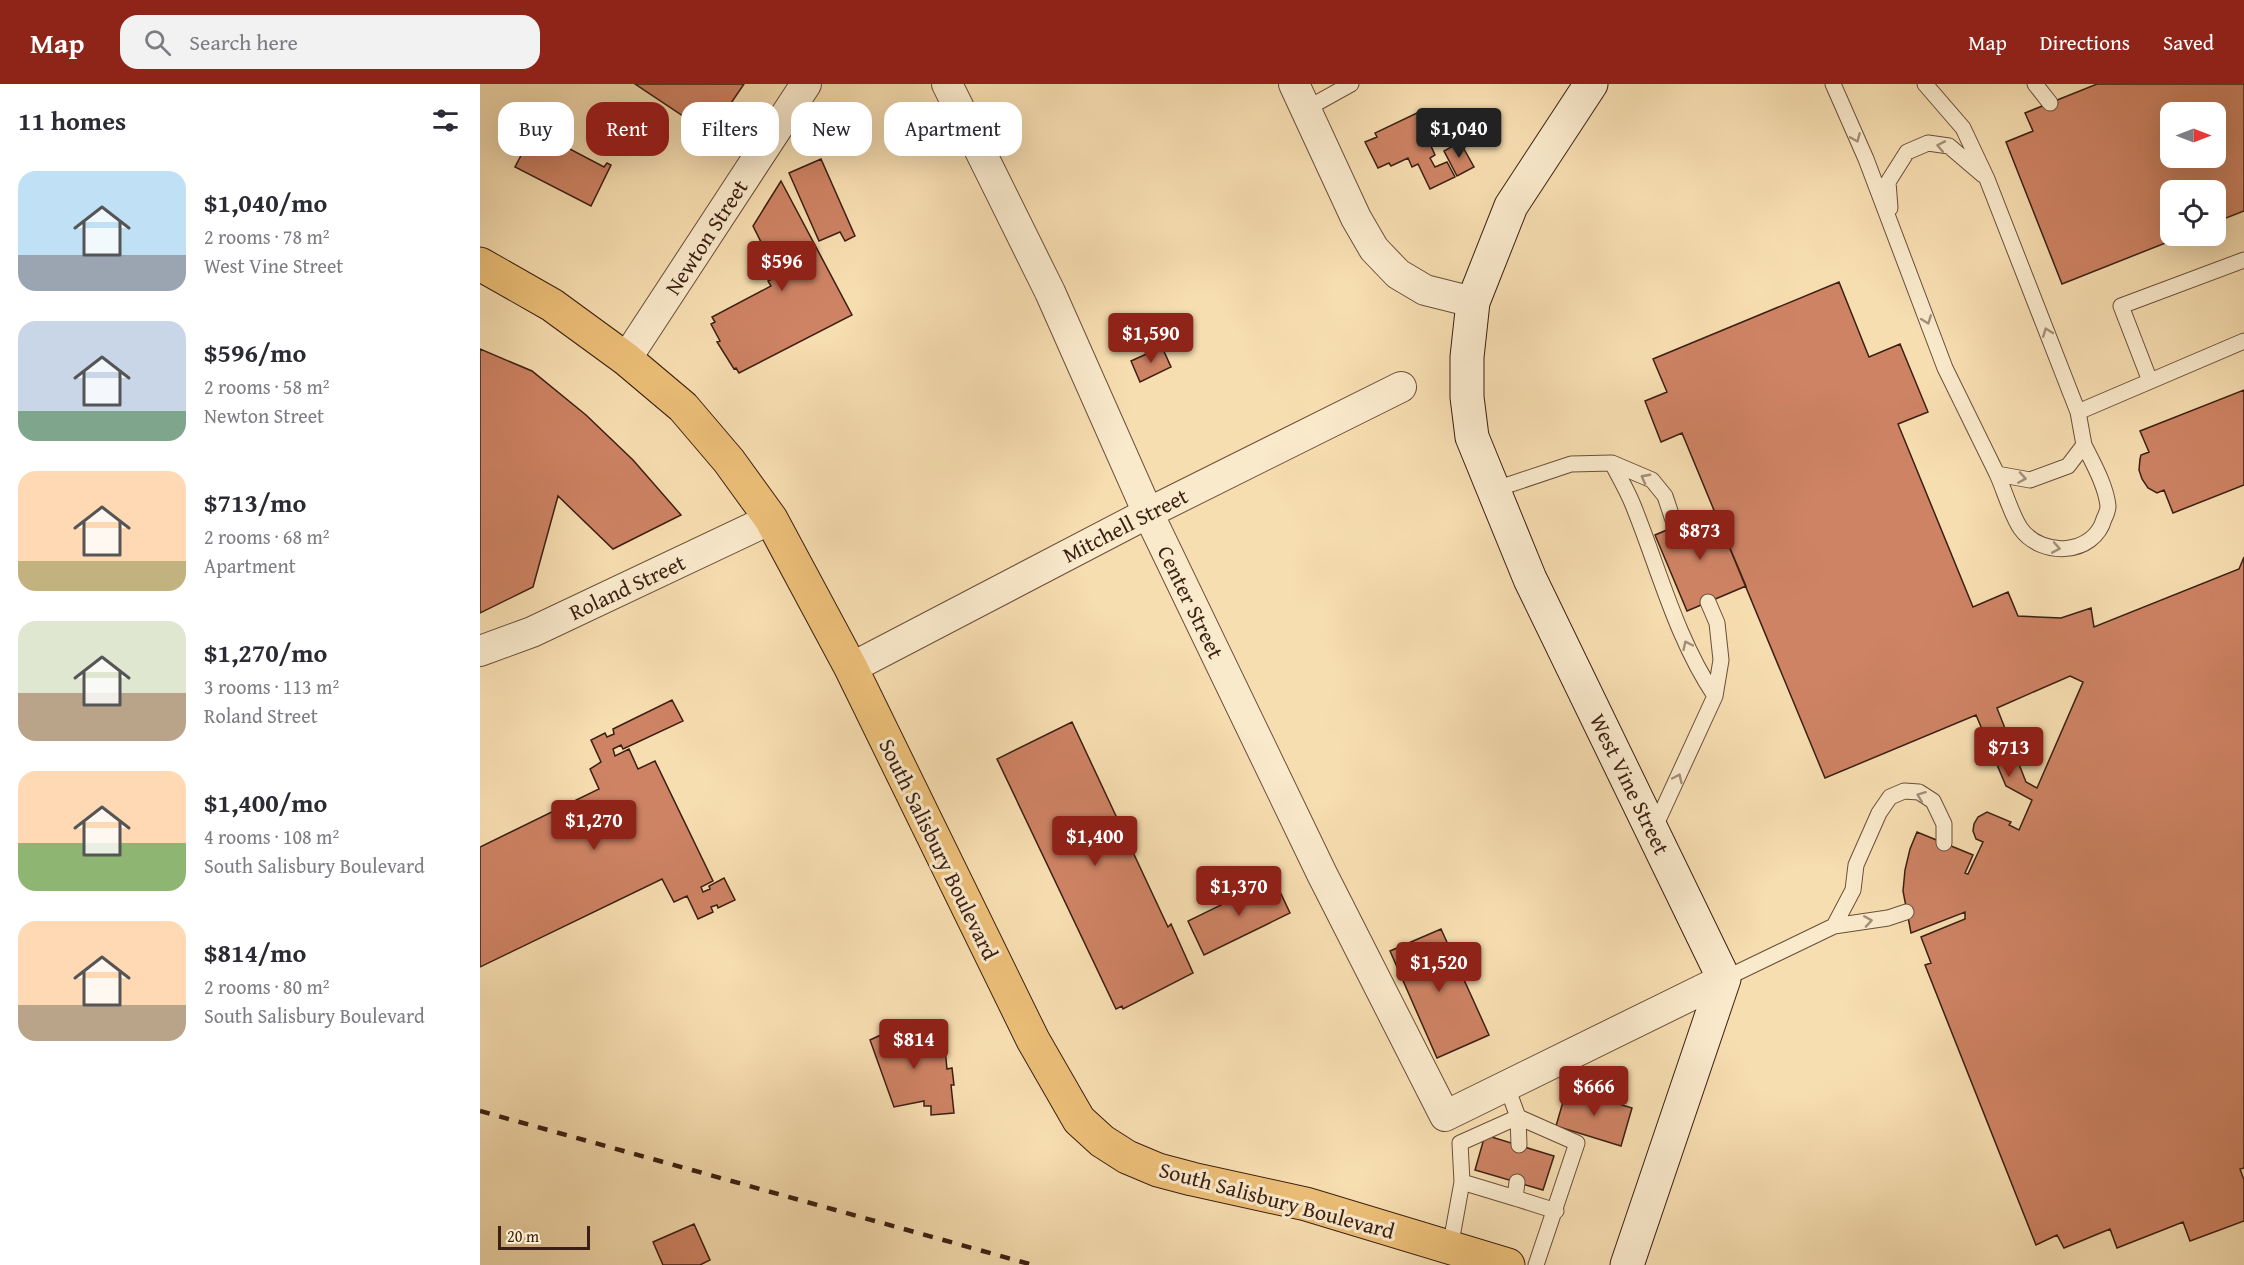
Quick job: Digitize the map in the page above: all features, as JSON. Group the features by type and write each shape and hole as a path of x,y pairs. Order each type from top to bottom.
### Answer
{"main road":[{"name":"South Salisbury Boulevard","path":"480,264 552,305 626,359 683,407 729,461 771,519 851,668 1033,1040 1079,1120 1102,1141 1126,1156 1158,1170 1306,1204 1508,1265"}],"street":[{"name":"Newton Street","path":"626,359 806,84"},
{"name":"Center Street","path":"947,84 1050,292 1148,513 1317,864 1453,1129"},
{"name":"West Vine Street","path":"1591,84 1511,206 1473,302 1467,357 1467,398 1472,437 1530,579 1724,979"},
{"path":"1300,96 1356,218 1374,249 1398,274 1425,290 1473,302"},
{"name":"Mitchell Street","path":"851,668 1148,513 1401,387"},
{"name":"Roland Street","path":"480,651 531,632 771,519"},
{"path":"1453,1129 1507,1087 1724,979"},
{"path":"1627,1265 1724,979"}],"lane":[{"path":"1300,96 1351,84"},
{"path":"1833,84 1946,368 2021,529 2031,539 2052,549 2070,549 2097,535 2108,507 2102,485 2084,445 2078,411 1987,179 1963,128 1925,84"},
{"path":"2035,84 2050,103"},
{"path":"1891,226 1888,182 1907,152 1928,143 1948,146 1987,179"},
{"path":"2150,381 2121,306 2244,260"},
{"path":"2078,411 2244,341"},
{"path":"1997,474 2031,480 2068,466 2084,445"},
{"path":"1612,463 1632,502 1681,631 1701,676 1715,696"},
{"path":"1493,490 1571,464 1612,463 1652,480 1665,496 1675,526"},
{"path":"1653,831 1715,696 1721,660 1717,623 1708,602"},
{"path":"1834,926 1853,890 1856,865 1879,813 1890,797 1904,791 1919,792 1933,801 1944,824 1944,843"},
{"path":"1724,979 1834,926 1888,918 1906,912"},
{"path":"1507,1087 1518,1117 1520,1145"},
{"path":"1450,1248 1462,1182 1453,1129 1518,1117 1577,1143 1536,1265"},
{"path":"1462,1182 1556,1211"},
{"path":"1515,1198 1517,1182"}],"building":[{"path":"635,84 744,84 732,102 681,102 681,115 669,107 669,102 662,102"},
{"path":"2097,84 2244,84 2244,211 2226,218 2226,180 2160,180 2160,245 2062,284 2006,142 2033,131 2025,113"},
{"path":"1419,112 1435,144 1431,146 1435,155 1430,158 1435,167 1447,162 1455,177 1430,189 1418,164 1412,167 1408,158 1391,166 1389,163 1378,168 1365,142 1377,137 1375,133"},
{"path":"1460,142 1474,167 1457,176 1444,151"},
{"path":"574,151 604,167 607,163 611,165 591,206 515,167 521,156 574,156"},
{"path":"821,159 855,236 845,241 840,232 819,241 789,173"},
{"path":"781,181 852,315 739,373 717,342 720,341 711,324 715,322 712,317 771,286 768,281 778,276 753,226"},
{"path":"1839,282 1869,357 1900,344 1928,412 1898,424 1973,607 2008,592 2018,616 2061,618 2091,608 2094,627 2239,569 2244,557 2244,1168 2240,1169 2244,1180 2244,1221 2190,1241 2183,1222 2117,1248 2110,1229 2064,1248 2057,1235 2036,1245 1925,965 1931,963 1921,937 1965,919 1965,912 1911,933 1903,891 1905,870 1917,832 1973,855 1965,873 1968,874 1983,842 1976,839 1973,831 1978,817 1987,812 2011,822 2009,825 2019,830 2032,800 2006,786 1976,715 1825,778 1682,433 1661,442 1645,401 1667,392 1653,359","holes":["2070,676 2083,682 2037,788 2026,782 1997,708"]},
{"path":"1162,347 1171,367 1140,382 1131,361"},
{"path":"480,349 532,371 586,415 633,460 681,515 613,549 558,496 533,587 480,613"},
{"path":"2244,390 2244,485 2173,513 2164,490 2157,493 2148,488 2142,479 2139,470 2141,455 2149,452 2140,431"},
{"path":"1714,510 1746,586 1687,611 1655,535"},
{"path":"672,700 683,721 623,749 621,745 613,749 615,756 629,749 638,769 655,761 713,881 701,887 703,892 724,878 735,900 718,908 717,905 711,907 713,912 698,919 687,896 674,902 662,879 480,967 480,847 599,789 590,769 601,762 591,740 605,733 607,737 614,734 613,729"},
{"path":"1072,722 1168,927 1171,924 1193,973 1123,1009 1122,1006 1116,1009 997,759"},
{"path":"1274,879 1290,913 1204,955 1188,921"},
{"path":"1441,929 1489,1035 1437,1058 1390,951"},
{"path":"913,1020 928,1050 945,1049 947,1069 952,1068 954,1113 931,1115 931,1106 924,1106 924,1101 894,1107 870,1040"},
{"path":"1567,1088 1632,1108 1621,1146 1556,1126"},
{"path":"1485,1135 1554,1156 1543,1190 1475,1170"},
{"path":"694,1224 710,1260 700,1265 663,1265 653,1242"}],"railway":[{"path":"480,1111 1033,1265"}]}
